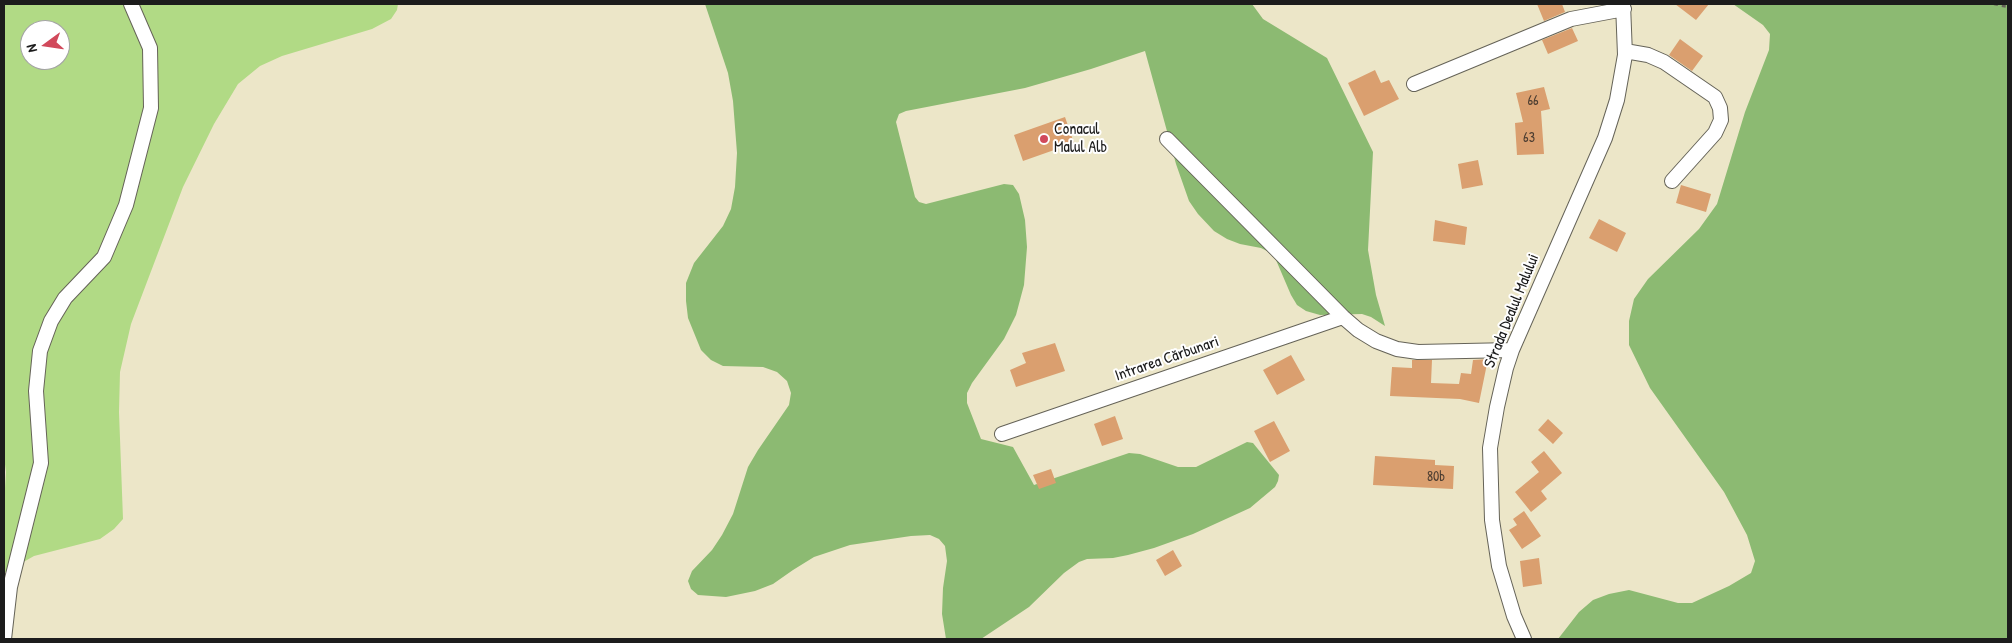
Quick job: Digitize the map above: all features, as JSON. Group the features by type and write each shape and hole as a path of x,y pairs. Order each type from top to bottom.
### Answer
{"street":[{"path":"4,639 10,587 41,463 36,391 40,351 51,321 65,298 104,257 126,205 151,108 150,48 131,4"},
{"path":"1414,84 1571,19 1624,6"},
{"name":"Strada Dealul Malului","path":"1524,639 1514,616 1499,566 1492,520 1490,448 1497,407 1512,350 1605,138 1617,100 1625,51 1624,6"},
{"path":"1625,51 1648,55 1664,62 1714,97 1720,108 1721,120 1715,133 1672,181"},
{"path":"1167,139 1358,330 1376,341 1397,349 1438,353 1512,350"},
{"name":"Intrarea Cărbunari","path":"1002,434 1343,317"}],"path":[{"path":"1994,4 2008,7"}],"green space":[{"path":"4,4 398,4 397,10 391,19 372,29 282,56 260,66 238,84 214,124 183,187 131,324 120,372 119,412 123,519 114,529 100,539 34,556 4,573 6,472 4,457"},
{"path":"705,4 1252,4 1263,19 1327,58 1373,152 1368,250 1376,295 1385,326 1371,317 1362,314 1320,315 1306,311 1297,305 1276,260 1269,252 1227,239 1214,231 1198,214 1189,201 1176,164 1145,51 1025,88 906,111 899,114 896,122 915,197 919,202 926,204 1004,184 1013,185 1019,194 1025,220 1027,247 1024,285 1016,315 1004,339 972,383 967,393 967,403 981,439 1013,447 1034,485 1129,453 1140,454 1178,467 1196,467 1247,442 1253,443 1279,475 1278,481 1275,487 1250,508 1193,534 1128,555 1113,558 1087,559 1079,562 1064,573 1029,607 981,639 946,639 942,614 947,561 945,546 939,539 930,535 850,545 814,557 773,584 755,591 726,597 698,595 691,589 688,581 692,571 712,550 722,535 733,514 748,467 789,405 791,393 787,381 777,372 763,367 723,366 711,360 701,350 688,318 686,283 694,263 723,226 731,209 735,187 737,153 733,101 728,73"},
{"path":"1733,4 2008,4 2008,639 1558,639 1579,612 1593,600 1629,590 1678,603 1692,603 1729,586 1751,573 1755,561 1747,535 1724,492 1650,388 1629,345 1629,321 1634,299 1648,279 1699,229 1717,204 1745,112 1769,50 1770,34 1763,25"}],"building":[{"path":"1537,4 1562,4 1565,12 1544,21"},
{"path":"1675,4 1709,4 1696,20"},
{"path":"1572,28 1578,41 1548,54 1542,40"},
{"path":"1680,39 1703,56 1692,71 1669,55"},
{"path":"1375,70 1381,83 1389,80 1399,99 1364,116 1348,83"},
{"path":"1544,87 1550,109 1541,111 1544,154 1517,155 1515,123 1523,122 1516,93"},
{"name":"Conacul Malul Alb","path":"1065,117 1074,143 1023,161 1014,135"},
{"path":"1478,160 1483,185 1462,189 1458,164"},
{"path":"1681,185 1711,194 1706,212 1676,203"},
{"path":"1599,219 1626,233 1617,252 1589,238"},
{"path":"1435,220 1467,227 1465,245 1433,241"},
{"path":"1055,343 1065,371 1016,387 1010,370 1026,363 1022,353"},
{"path":"1291,355 1305,380 1277,395 1263,370"},
{"path":"1488,359 1479,403 1460,399 1390,396 1392,367 1412,368 1412,360 1432,360 1431,383 1459,384 1461,373 1471,374 1473,360"},
{"path":"1115,416 1123,439 1102,446 1094,424"},
{"path":"1548,419 1563,433 1553,444 1538,430"},
{"path":"1274,421 1290,451 1270,462 1254,431"},
{"path":"1544,451 1562,473 1541,491 1547,499 1531,512 1515,492 1539,472 1531,462"},
{"path":"1375,456 1435,460 1435,465 1454,466 1453,489 1373,485"},
{"path":"1051,469 1056,483 1039,489 1033,475"},
{"path":"1524,511 1541,536 1522,549 1509,530 1517,525 1513,519"},
{"path":"1173,550 1182,566 1165,576 1156,560"},
{"path":"1539,558 1542,584 1523,587 1520,561"}],"place":[{"name":"Conacul Malul Alb","path":"1044,139"}]}
